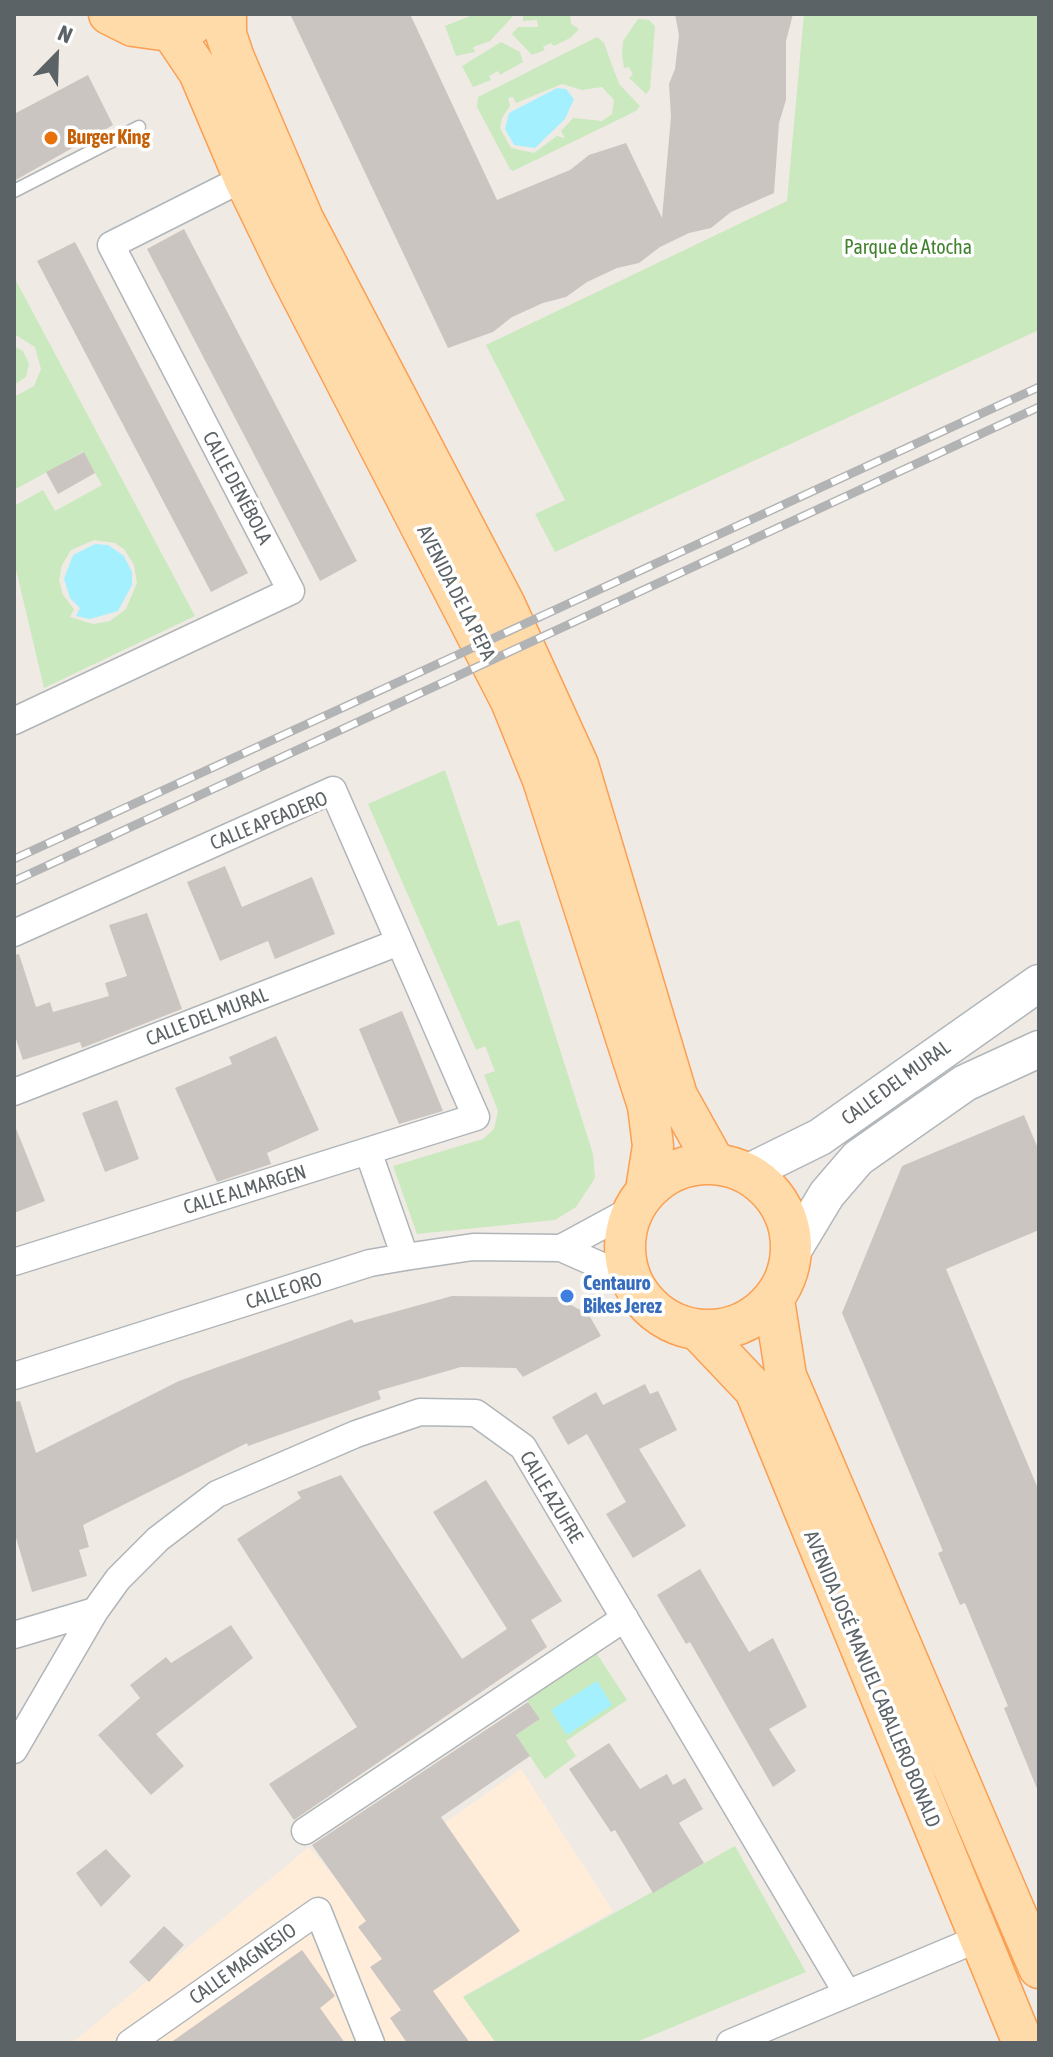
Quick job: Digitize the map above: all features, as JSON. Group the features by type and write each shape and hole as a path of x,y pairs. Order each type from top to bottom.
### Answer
{"main road":[{"path":"109,14 133,26 170,29 190,26 211,14"},
{"name":"AVENIDA DE LA PEPA","path":"226,14 226,34 234,58 303,219 505,605 578,765 677,1096 731,1169"},
{"name":"AVENIDA DE LA PEPA","path":"170,29 199,72 244,178 487,651 543,780 648,1106 653,1146 640,1200"},
{"path":"690,1165 731,1169 766,1187 781,1206 790,1228 792,1252 787,1277 774,1300 753,1318 740,1324 727,1329 699,1331 676,1325 657,1314 640,1297 629,1278 625,1243 640,1200 666,1174 690,1165"},
{"name":"AVENIDA JOSÉ MANUEL CABALLERO BONALD","path":"774,1300 786,1376 1032,1920 1039,1968"},
{"name":"AVENIDA JOSÉ MANUEL CABALLERO BONALD","path":"699,1331 755,1390 1023,2043"}],"street":[{"name":"CALLE DENÉBOLA","path":"14,721 291,591 111,245 244,178"},
{"name":"CALLE APEADERO","path":"14,933 333,790 476,1117"},
{"name":"CALLE DEL MURAL","path":"14,1092 399,942"},
{"name":"CALLE DEL MURAL","path":"731,1169 820,1137 1039,983"},
{"name":"CALLE DEL MURAL","path":"792,1252 827,1194 858,1158 965,1083 1038,1052"},
{"name":"CALLE ALMARGEN","path":"14,1262 476,1117"},
{"path":"368,1151 405,1257"},
{"name":"CALLE ORO","path":"561,1248 640,1200"},
{"name":"CALLE ORO","path":"14,1376 370,1263 405,1257 473,1247 561,1248 629,1278"},
{"name":"CALLE AZUFRE","path":"14,1750 95,1611 118,1579 158,1539 217,1494 356,1434 420,1412 476,1413 523,1447 847,1993"},
{"path":"14,1635 95,1611"},
{"path":"305,1831 625,1618"},
{"name":"CALLE MAGNESIO","path":"130,2043 318,1911 371,2043"},
{"path":"730,2043 980,1938"}],"lane":[{"path":"14,191 139,127"}],"shaded area":[{"path":"521,1769 613,1911 463,1996 496,2043 72,2043 309,1847 347,1892"}],"green space":[{"path":"475,14 515,14 490,41 473,47 475,52 456,56 445,26"},
{"path":"523,14 570,14 571,24 579,29 570,38 554,46 551,43 543,47 545,50 532,55 512,34 518,27 538,27 537,20 523,21"},
{"name":"Parque de Atocha","path":"804,14 1039,14 1039,330 555,552 535,514 565,500 486,345 787,201"},
{"path":"638,19 649,20 655,26 650,89 646,94 629,78 633,75 629,67 624,68 622,55 623,41"},
{"path":"597,37 604,43 619,84 640,106 636,111 513,171 477,107 478,97","holes":["562,84 582,90 602,87 614,100 612,114 602,121 573,118 561,131 565,138 557,136 534,153 511,148 500,128 510,106 508,98 513,97 516,103"]},
{"path":"501,42 520,52 523,62 500,75 498,71 489,76 491,80 473,87 462,66"},
{"path":"14,277 195,616 44,688 14,561 14,506 43,490 55,511 102,485 83,452 14,490 14,397 34,386 41,369 35,347 14,334","holes":["94,540 115,543 124,549 134,565 137,583 126,609 110,621 93,624 70,617 74,609 63,595 59,580 62,565 71,550"]},
{"path":"14,346 23,351 29,364 26,377 14,385"},
{"path":"445,770 498,926 519,920 593,1154 595,1178 576,1207 555,1220 417,1234 393,1166 483,1139 494,1129 498,1111 484,1075 495,1071 485,1046 476,1050 368,804"},
{"path":"597,1654 627,1700 566,1741 576,1756 545,1779 516,1735 540,1719 527,1700"},
{"path":"735,1846 806,1972 634,2043 496,2043 463,1997"}],"water":[{"path":"557,88 566,89 574,99 565,119 535,148 514,145 505,129 509,113"},
{"path":"95,544 108,545 124,556 132,572 132,585 118,611 90,619 76,616 80,608 70,598 64,579 73,555"},
{"path":"597,1681 612,1705 567,1735 551,1710"}],"building":[{"path":"290,14 410,14 497,200 570,170 589,155 626,143 662,218 671,117 669,84 675,69 679,35 675,14 793,14 786,41 786,100 779,123 774,193 731,212 711,228 689,233 660,247 639,263 617,268 587,282 566,297 512,317 493,332 448,348"},
{"name":"Burger King","path":"88,75 113,125 14,181 14,114"},
{"path":"184,229 357,561 320,581 147,249"},
{"path":"75,242 248,573 211,592 37,261"},
{"path":"84,452 95,473 58,494 46,472"},
{"path":"225,866 242,907 312,877 335,934 275,959 268,941 220,961 187,882"},
{"path":"147,913 182,1009 82,1048 80,1042 23,1060 14,1033 14,955 19,954 36,1007 50,1002 53,1012 109,996 105,983 127,976 109,925"},
{"path":"402,1011 443,1111 399,1124 359,1029"},
{"path":"276,1036 319,1130 267,1153 271,1164 217,1182 175,1088 232,1064 229,1057"},
{"path":"117,1100 139,1159 105,1172 82,1113"},
{"path":"1024,1115 1039,1151 1039,1230 946,1269 1039,1491 1038,1791 1004,1708 1008,1706 965,1603 960,1605 938,1553 943,1551 842,1313 902,1166"},
{"path":"14,1127 45,1201 14,1213"},
{"path":"452,1296 557,1297 589,1315 601,1336 523,1377 516,1368 461,1367 378,1391 381,1399 248,1446 247,1443 83,1525 89,1547 79,1550 87,1576 32,1592 14,1531 14,1402 20,1401 36,1453 179,1381 352,1319 354,1323"},
{"path":"645,1384 650,1394 658,1391 677,1430 639,1449 686,1526 633,1558 606,1514 626,1502 587,1434 568,1445 552,1417 596,1392 603,1405"},
{"path":"341,1475 462,1659 507,1629 433,1512 486,1480 562,1601 531,1620 547,1647 294,1820 269,1784 357,1727 237,1539 301,1498 297,1492"},
{"path":"700,1569 749,1652 773,1638 807,1707 769,1729 796,1771 773,1787 690,1642 686,1644 657,1595"},
{"path":"231,1625 253,1658 156,1734 184,1766 151,1795 98,1735 140,1698 130,1685 166,1657 171,1663"},
{"path":"528,1702 540,1719 516,1735 530,1756 441,1817 520,1931 433,1991 470,2043 407,2043 390,2018 401,2010 370,1967 382,1959 358,1927 366,1921 312,1845"},
{"path":"609,1743 640,1789 667,1774 673,1785 685,1778 703,1809 679,1823 704,1863 653,1893 615,1830 611,1832 569,1769"},
{"path":"106,1849 131,1876 101,1907 76,1873"},
{"path":"164,1926 184,1945 149,1982 129,1962"},
{"path":"302,1950 335,1996 320,2008 345,2043 170,2043"}],"railway":[{"path":"14,859 1039,387"},
{"path":"14,881 1039,407"}],"place":[{"name":"Burger King","path":"51,138"},
{"name":"Centauro Bikes Jerez","path":"567,1296"}]}
